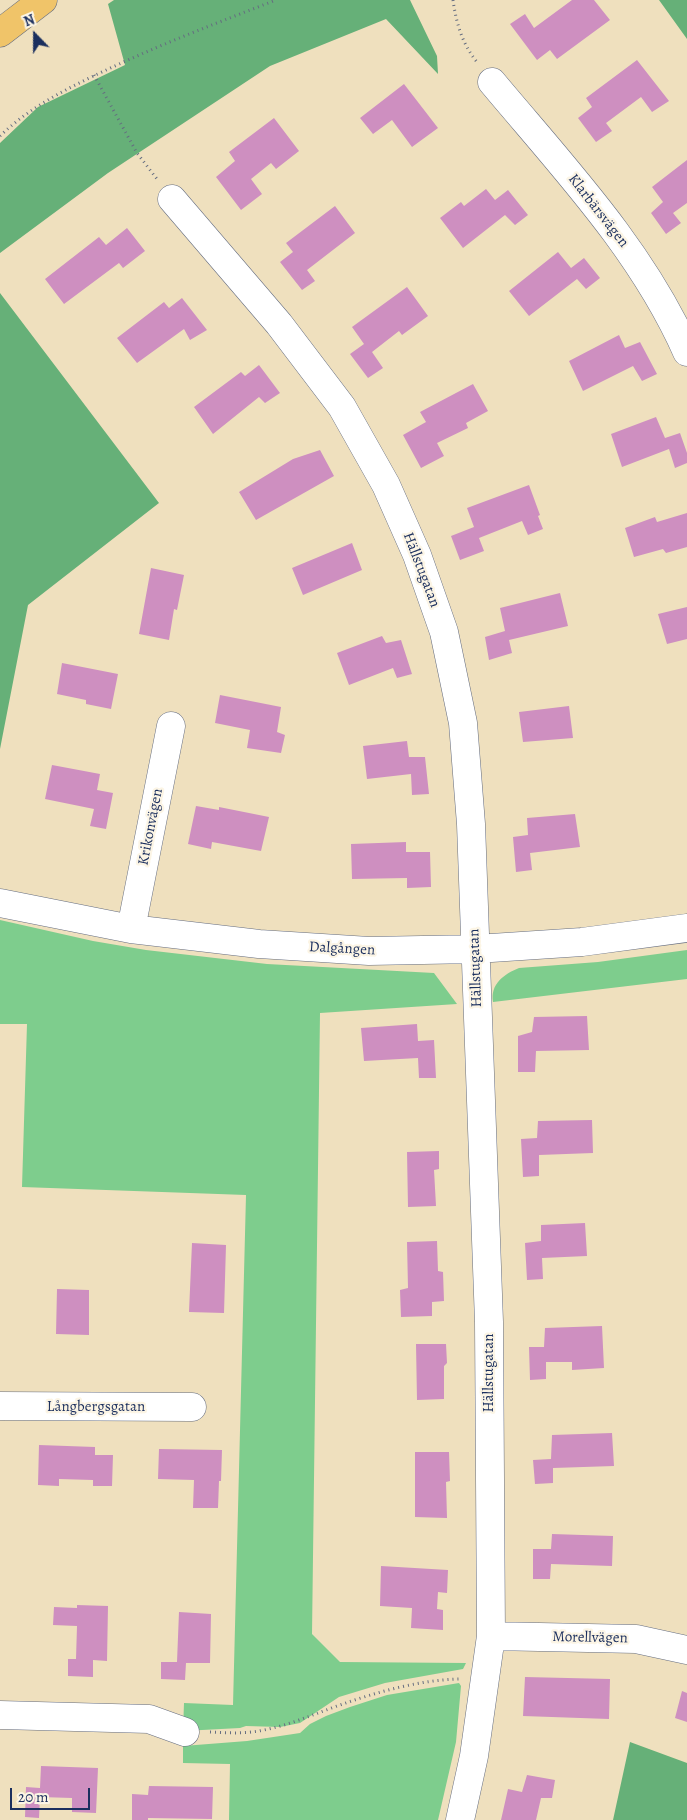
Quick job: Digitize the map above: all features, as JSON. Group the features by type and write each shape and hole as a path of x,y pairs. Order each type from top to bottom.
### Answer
{"main road":[{"path":"0,32 43,0"}],"street":[{"name":"Klarbärsvägen","path":"492,82 603,216 642,269 687,352"},
{"name":"Hällstugatan","path":"172,199 279,324 342,407 386,485 417,555 444,632 463,722 471,824 489,1322 491,1636 474,1756 460,1820"},
{"name":"Krikonvägen","path":"131,929 171,726"},
{"name":"Dalgången","path":"0,903 131,929 259,944 368,951 476,949 582,942 687,928"},
{"name":"Långbergsgatan","path":"0,1406 192,1407"},
{"name":"Morellvägen","path":"491,1636 636,1639 687,1650"},
{"path":"0,1715 149,1720 184,1732"}],"path":[{"path":"0,136 31,110 94,75 161,45 276,0"},
{"path":"453,0 462,40 472,57 492,82"},
{"path":"94,75 137,153 172,199"},
{"path":"184,1732 240,1733 261,1731 283,1726 367,1696 412,1684 458,1678 484,1681"}],"green space":[{"path":"114,0 410,0 437,56 438,74 386,19 270,66 108,173 0,253 0,143 38,107 125,65 108,4"},
{"path":"659,0 687,0 687,39"},
{"path":"0,293 159,503 28,605 0,749"},
{"path":"0,920 93,941 146,950 267,964 434,973 457,1004 320,1013 312,1634 340,1662 466,1663 463,1669 385,1683 339,1697 300,1723 280,1727 246,1726 240,1728 183,1731 184,1703 233,1705 246,1195 22,1187 27,1024 0,1024"},
{"path":"687,950 687,979 493,1002 494,990 499,981 508,973 519,968 598,962"},
{"path":"459,1683 461,1686 456,1742 438,1820 229,1820 230,1764 183,1763 183,1746 247,1741 300,1733 310,1724 326,1716 387,1695"},
{"path":"630,1742 687,1763 687,1820 613,1820"}],"building":[{"path":"572,0 594,0 610,20 557,59 550,50 537,60 510,24 525,14 534,28"},
{"path":"637,60 669,101 652,112 641,97 606,123 612,131 596,142 578,118 592,107 586,98"},
{"path":"404,84 438,128 412,147 392,120 373,134 360,118"},
{"path":"274,118 299,151 276,169 271,163 251,179 262,194 241,210 216,177 235,161 229,152"},
{"path":"687,160 687,203 673,213 681,223 666,234 651,213 663,202 652,187"},
{"path":"486,189 495,200 508,190 528,215 515,225 505,215 463,248 440,218 461,202 464,206"},
{"path":"335,206 355,233 307,270 315,281 302,290 280,262 293,252 286,243"},
{"path":"127,228 145,251 123,268 119,263 64,304 45,279 99,237 106,245"},
{"path":"558,252 571,268 584,258 600,278 586,289 577,279 529,316 509,291"},
{"path":"407,287 428,316 402,335 399,331 372,352 383,368 368,378 350,354 364,344 352,327"},
{"path":"182,298 207,330 190,340 184,329 137,363 117,338 164,302 169,308"},
{"path":"619,335 625,348 640,342 657,374 642,381 633,366 583,391 569,361"},
{"path":"259,365 280,393 265,403 259,397 213,434 194,407 241,372 245,376"},
{"path":"473,384 488,411 466,423 468,428 437,443 444,456 421,468 403,435 426,422 420,412"},
{"path":"656,417 665,438 680,433 687,453 687,463 675,468 669,449 622,467 611,434"},
{"path":"320,450 334,476 256,520 239,492 293,459"},
{"path":"529,485 543,529 528,535 522,521 479,538 484,551 460,560 451,536 474,527 467,508"},
{"path":"687,513 687,547 666,553 663,549 634,557 625,528 655,517 657,522"},
{"path":"352,543 362,570 303,595 292,568"},
{"path":"151,568 184,575 177,610 174,609 169,640 139,634"},
{"path":"560,593 568,626 509,640 512,653 489,660 485,637 505,631 500,608"},
{"path":"687,607 687,639 667,644 658,614"},
{"path":"382,636 386,643 401,640 412,674 397,678 393,668 349,685 337,653"},
{"path":"62,663 118,674 111,709 86,704 86,700 57,694"},
{"path":"220,695 281,707 277,732 285,735 281,753 247,748 250,730 215,723"},
{"path":"569,706 573,738 523,742 519,712"},
{"path":"407,741 409,757 425,757 429,794 412,795 411,774 367,779 363,746"},
{"path":"52,765 100,774 97,790 113,793 106,829 90,826 94,809 45,799"},
{"path":"196,806 219,810 219,807 269,817 261,851 212,842 211,849 188,844"},
{"path":"575,814 580,847 530,853 532,870 516,872 513,837 528,835 527,818"},
{"path":"406,842 406,852 430,852 431,887 407,888 407,878 352,879 351,844"},
{"path":"587,1016 589,1050 536,1051 535,1072 518,1072 518,1036 532,1032 534,1017"},
{"path":"417,1024 418,1041 434,1040 436,1078 419,1078 418,1058 364,1061 361,1028"},
{"path":"592,1120 593,1153 539,1155 539,1176 523,1177 521,1139 537,1138 538,1121"},
{"path":"439,1151 439,1169 434,1170 436,1206 408,1207 407,1152"},
{"path":"585,1223 587,1256 542,1258 543,1279 527,1280 525,1243 541,1241 541,1225"},
{"path":"437,1241 438,1271 443,1272 444,1301 432,1302 432,1316 401,1317 400,1290 408,1288 407,1242"},
{"path":"192,1243 226,1245 224,1313 189,1312"},
{"path":"57,1289 89,1290 89,1335 56,1334"},
{"path":"602,1326 604,1368 572,1370 572,1362 546,1362 546,1379 530,1380 529,1347 544,1347 545,1328"},
{"path":"416,1344 446,1344 447,1363 444,1366 444,1399 417,1400"},
{"path":"612,1433 614,1466 553,1468 553,1483 535,1484 533,1460 551,1459 552,1435"},
{"path":"39,1445 95,1447 95,1455 113,1455 112,1486 93,1486 93,1480 59,1479 59,1486 38,1485"},
{"path":"159,1449 222,1450 218,1508 193,1508 194,1480 158,1479"},
{"path":"415,1452 449,1452 450,1481 446,1482 447,1518 415,1517"},
{"path":"552,1534 613,1536 612,1566 551,1564 550,1579 533,1579 533,1549 551,1549"},
{"path":"381,1566 448,1570 447,1593 438,1592 437,1609 443,1610 443,1630 411,1628 412,1608 380,1606"},
{"path":"77,1605 108,1606 107,1661 93,1660 93,1677 68,1676 68,1659 76,1659 77,1626 53,1625 54,1607 77,1608"},
{"path":"179,1612 211,1614 210,1663 186,1663 185,1680 161,1679 161,1662 177,1662"},
{"path":"525,1677 610,1679 609,1719 523,1716"},
{"path":"682,1691 687,1693 687,1722 675,1718"},
{"path":"41,1766 98,1768 96,1813 72,1812 72,1798 40,1797 39,1818 25,1817 26,1787 40,1788"},
{"path":"527,1775 555,1780 552,1798 541,1798 536,1820 501,1820 508,1789 522,1792"},
{"path":"149,1786 213,1787 212,1819 148,1818 148,1820 132,1820 132,1794 148,1795"}]}
